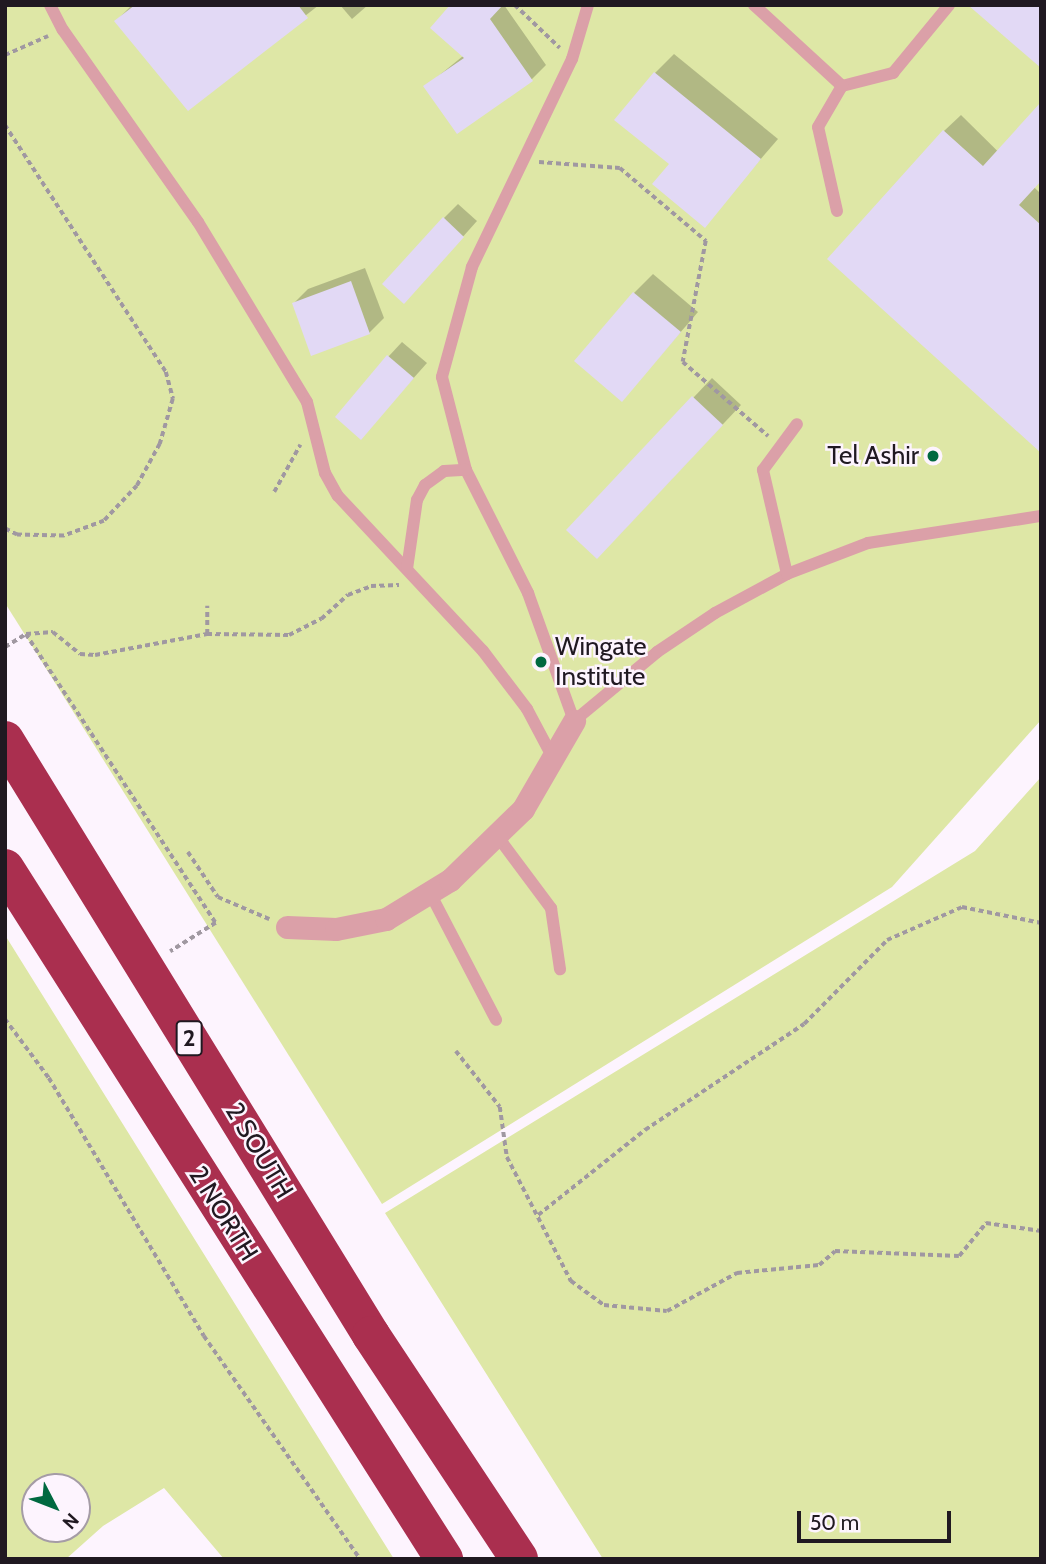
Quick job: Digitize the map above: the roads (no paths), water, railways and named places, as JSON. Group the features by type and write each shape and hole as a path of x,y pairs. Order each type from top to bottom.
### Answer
{"highway":[{"name":"2 SOUTH","path":"5,740 371,1335 519,1559"},
{"name":"2 NORTH","path":"5,868 444,1559"}],"street":[{"path":"287,927 336,929 386,919 430,893 498,837 523,809 574,721"}],"lane":[{"path":"50,5 63,30 198,222 307,402 325,473 338,496 425,587 490,661 527,709 553,758"},
{"path":"588,5 572,59 472,267 442,377 466,470 528,593 574,721 657,652 715,613 788,574 868,543 1041,516"},
{"path":"754,5 842,86"},
{"path":"837,211 818,127 842,86 893,73 949,5"},
{"path":"788,574 763,470 797,424"},
{"path":"407,569 417,500 425,485 444,471 466,470"},
{"path":"498,837 551,908 561,969"},
{"path":"430,893 496,1020"}],"place":[{"name":"Tel Ashir","path":"933,456"},
{"name":"Wingate Institute","path":"541,662"}]}
